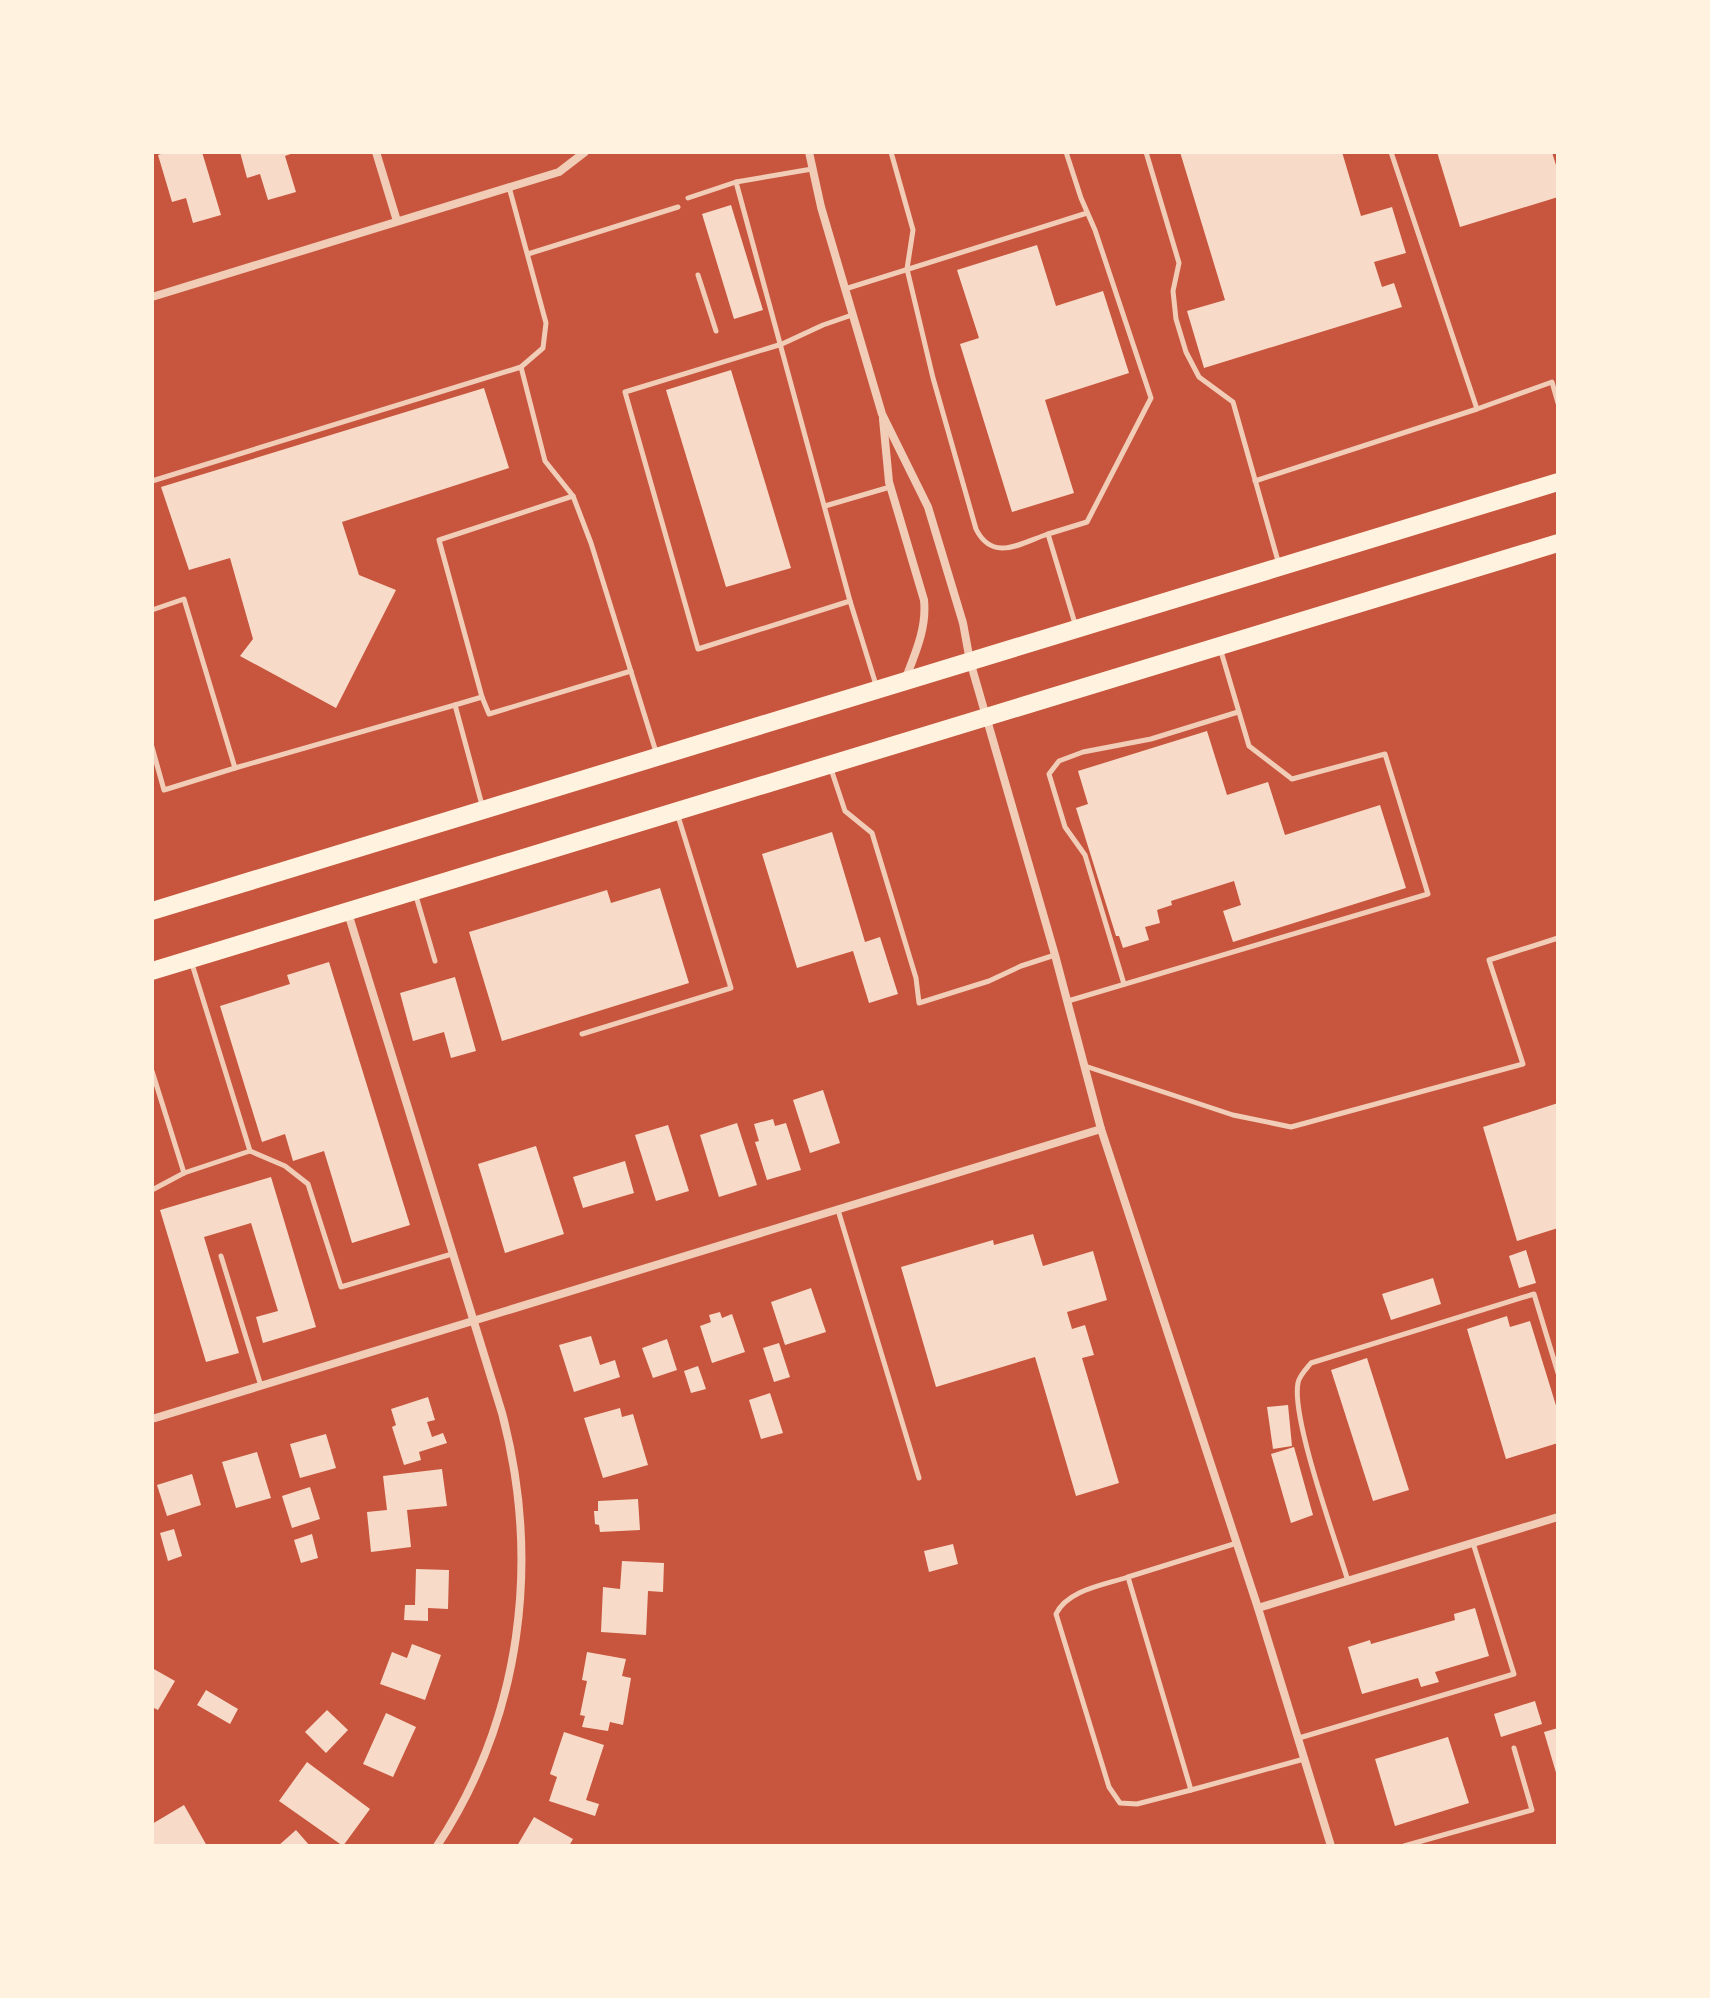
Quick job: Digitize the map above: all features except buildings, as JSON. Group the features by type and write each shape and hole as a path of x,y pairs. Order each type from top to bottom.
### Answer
{"main road":[{"path":"152,911 1558,482"},
{"path":"152,971 1558,543"}],"street":[{"path":"376,152 397,221"},
{"path":"152,297 559,172 585,152"},
{"path":"809,152 882,414 928,507 963,623 970,661 1068,1001 1101,1129 1258,1608 1331,1846"},
{"path":"882,414 890,487 924,600 921,636 905,681"},
{"path":"348,911 502,1413 515,1466 521,1511 523,1586 513,1665 503,1705 472,1786 437,1846"},
{"path":"152,1419 1101,1129"},
{"path":"1258,1608 1558,1517"}],"lane":[{"path":"891,152 913,230 907,269 933,378 981,539 994,549 1003,549 1087,522 1151,398 1066,152"},
{"path":"1146,152 1179,263 1173,291 1176,319 1186,352 1199,377 1233,402 1280,569"},
{"path":"1391,152 1477,409"},
{"path":"688,198 736,182 812,169"},
{"path":"736,182 850,601 877,689"},
{"path":"152,481 521,367 543,348 546,323 509,187"},
{"path":"528,254 678,207"},
{"path":"845,289 1087,213"},
{"path":"698,275 716,331"},
{"path":"850,601 698,649 625,392 782,344 853,315"},
{"path":"521,367 545,461 573,496 591,543 657,756"},
{"path":"1255,481 1552,382 1558,403"},
{"path":"825,506 890,487"},
{"path":"573,496 439,540 482,697 489,714 631,671"},
{"path":"1048,534 1076,628"},
{"path":"152,610 184,599 235,768"},
{"path":"1068,1001 1428,894 1385,754 1292,779 1249,746 1219,646"},
{"path":"152,747 164,790 482,697"},
{"path":"455,705 483,810"},
{"path":"1124,984 1085,855 1065,827 1049,774 1059,761 1083,752 1151,739 1238,712"},
{"path":"830,764 845,811 872,833 916,978 919,1003 989,981 1055,955"},
{"path":"582,1034 731,988 677,811"},
{"path":"414,891 435,961"},
{"path":"1084,1066 1233,1115 1291,1127 1523,1064 1489,960 1558,938"},
{"path":"191,959 250,1151"},
{"path":"152,1071 184,1173"},
{"path":"152,1190 184,1173 250,1151 285,1166 308,1184 341,1287 452,1254"},
{"path":"838,1210 919,1478"},
{"path":"221,1256 261,1386"},
{"path":"1348,1581 1304,1435 1299,1408 1298,1382 1311,1363 1534,1294 1558,1373"},
{"path":"1237,1543 1075,1595 1061,1604 1056,1614 1109,1787 1120,1803 1137,1804 1304,1759"},
{"path":"1298,1739 1514,1674 1473,1543"},
{"path":"1128,1577 1191,1790"},
{"path":"1404,1846 1532,1810 1514,1748"}]}
